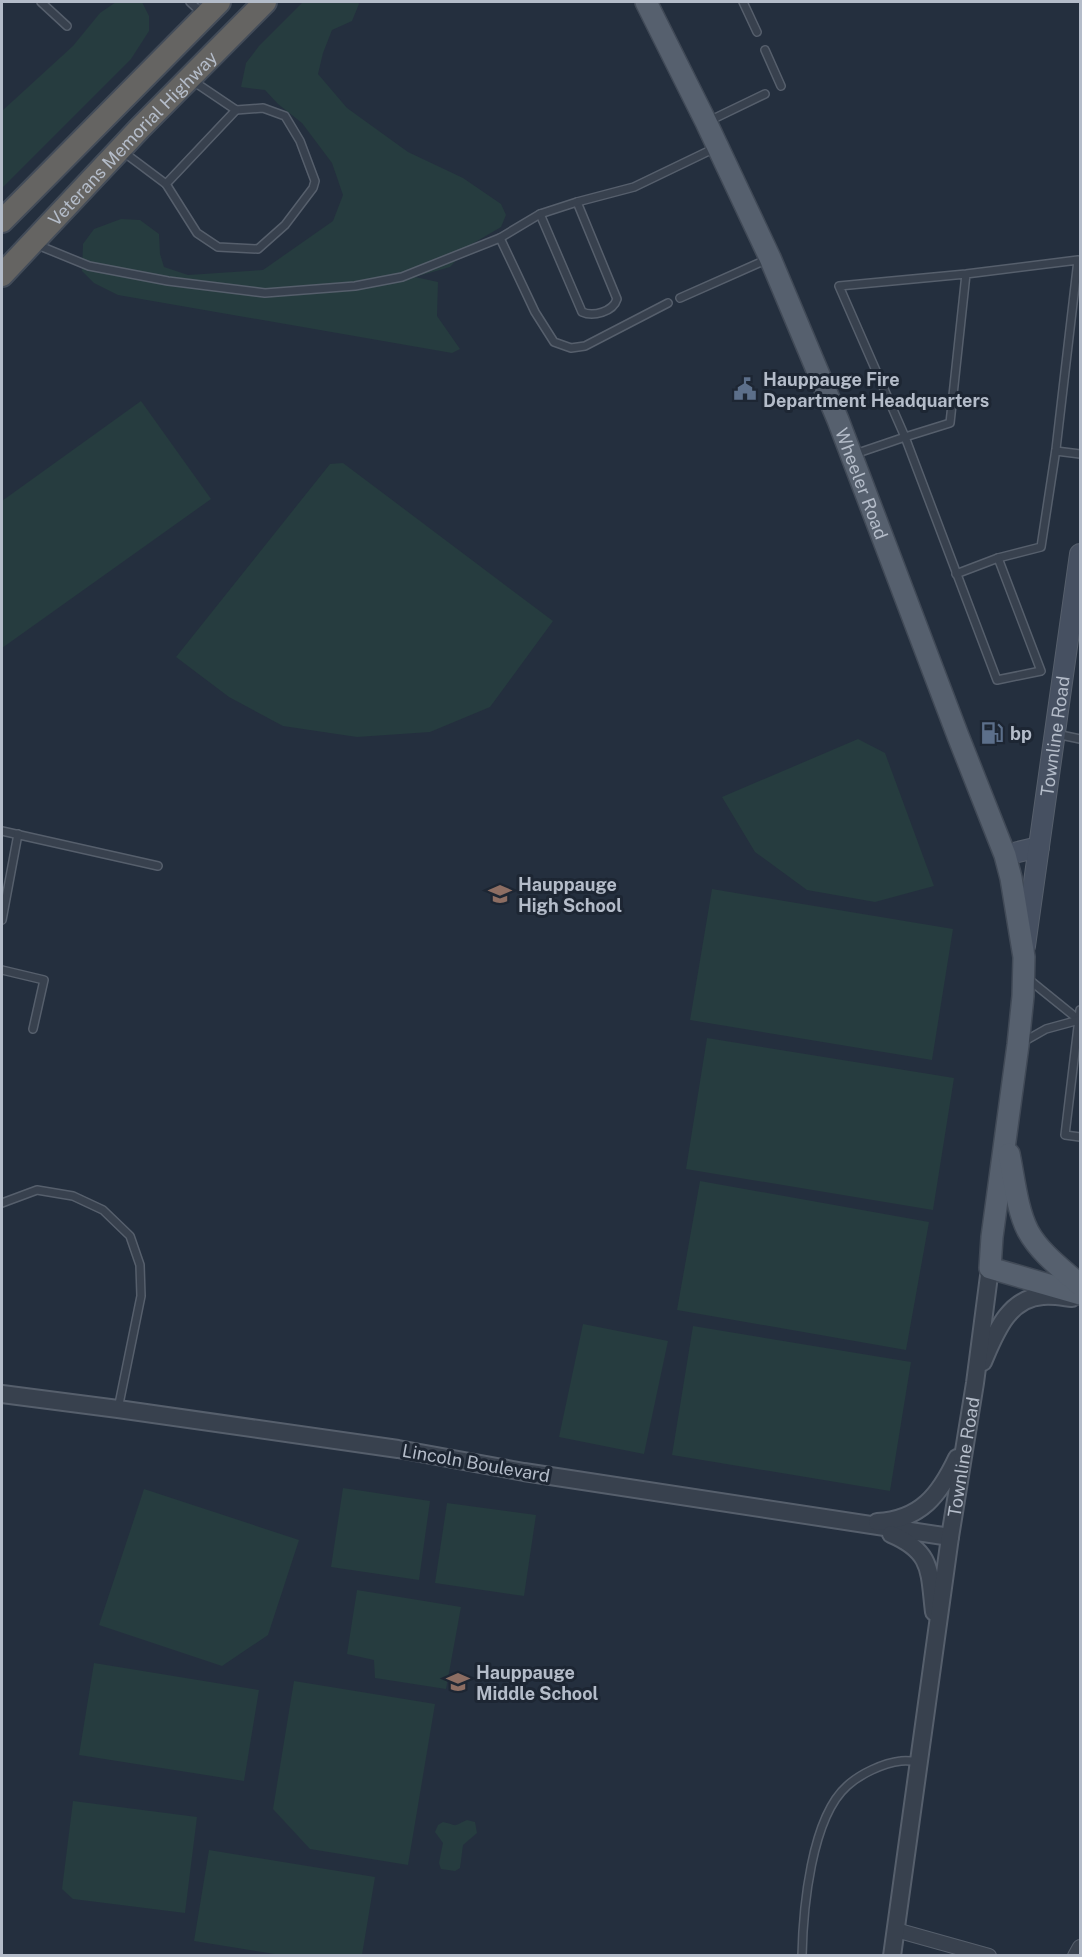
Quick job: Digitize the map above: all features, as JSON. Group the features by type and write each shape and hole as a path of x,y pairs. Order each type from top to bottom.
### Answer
{"highway":[{"name":"Veterans Memorial Highway","path":"2,275 189,78 265,2"},
{"name":"Veterans Memorial Highway","path":"2,221 205,6"}],"main road":[{"name":"Wheeler Road","path":"649,2 770,258 852,454 1005,855 1011,878"},
{"name":"Townline Road","path":"990,1268 992,1236 1018,1045 1024,966 1039,847 1080,554"},
{"path":"1005,855 1039,847"},
{"name":"Townline Road","path":"1024,966 1011,878 1026,869 1039,847"},
{"path":"1005,1138 1021,1213 1029,1233 1052,1261 1080,1285"},
{"path":"990,1268 1080,1296"}],"street":[{"name":"Townline Road","path":"892,1956 990,1268"},
{"path":"975,1383 1006,1316 1019,1303 1044,1296 1080,1296"},
{"name":"Lincoln Boulevard","path":"2,1394 118,1408 398,1449 543,1476 950,1537"},
{"path":"855,1523 886,1522 921,1509 935,1497 944,1483 966,1438"},
{"path":"855,1523 906,1540 922,1553 928,1569 937,1633"},
{"path":"896,1930 989,1956"},
{"path":"1075,1956 1080,1947"}],"lane":[{"path":"41,2 67,26"},
{"path":"743,2 757,32"},
{"path":"765,50 781,86"},
{"path":"120,150 166,184 197,233 218,247 258,249 285,225 313,188 315,181 300,141 285,116 263,108 236,110 189,78"},
{"path":"706,122 765,94"},
{"path":"166,184 236,110"},
{"path":"32,243 89,266 168,281 265,293 355,286 402,277 500,238 540,214 634,187 718,147"},
{"path":"540,214 582,312 589,315 596,314 612,307 617,299 577,202"},
{"path":"500,238 535,312 554,342 571,348 585,346 668,303"},
{"path":"680,298 770,258"},
{"path":"956,574 998,558 1041,547 1056,451 1078,260 966,274 839,286 905,437 956,574 997,680 1041,671 998,558"},
{"path":"852,454 950,423 966,274"},
{"path":"1056,451 1080,454"},
{"path":"1055,734 1080,739"},
{"path":"2,831 158,866"},
{"path":"2,920 18,834"},
{"path":"1024,966 1079,1020"},
{"path":"2,970 44,980 33,1029"},
{"path":"1080,1010 1065,1135 1080,1137"},
{"path":"1018,1045 1046,1029 1079,1020"},
{"path":"2,1203 37,1190 73,1196 103,1210 130,1236 140,1265 141,1296 118,1408"},
{"path":"802,1956 804,1915 815,1845 829,1811 846,1786 870,1771 900,1761 919,1762"}],"green space":[{"path":"116,2 142,2 149,16 149,31 131,59 2,188 2,111 73,46 100,13"},
{"path":"303,2 358,2 359,4 352,21 332,30 318,74 347,108 408,152 463,178 501,204 506,215 501,227 472,244 450,267 415,277 438,282 437,316 460,349 452,353 118,295 94,283 82,271 83,244 94,229 121,219 140,220 159,234 160,254 164,267 188,275 263,270 333,221 343,195 332,163 302,123 265,90 241,87 246,63 259,46"},
{"path":"141,401 211,499 2,648 2,501"},
{"path":"343,463 553,621 490,707 430,732 357,737 283,726 229,697 176,657 330,464"},
{"path":"858,739 885,753 934,886 875,902 807,890 755,852 722,797"},
{"path":"712,889 953,929 932,1060 690,1020"},
{"path":"707,1038 954,1078 933,1210 686,1169"},
{"path":"700,1181 929,1222 906,1350 677,1310"},
{"path":"583,1324 668,1341 644,1454 559,1437"},
{"path":"693,1326 911,1362 890,1491 672,1455"},
{"path":"343,1488 430,1501 419,1580 331,1567"},
{"path":"144,1489 299,1540 268,1635 222,1666 99,1625"},
{"path":"447,1503 536,1515 524,1596 435,1583"},
{"path":"357,1590 461,1607 446,1689 375,1678 374,1660 347,1654"},
{"path":"94,1663 259,1690 244,1781 79,1755"},
{"path":"294,1681 435,1704 408,1865 310,1849 273,1809"},
{"path":"73,1801 197,1817 185,1913 73,1899 62,1889"},
{"path":"467,1820 475,1822 477,1833 463,1845 460,1868 455,1871 441,1869 439,1863 443,1843 435,1832 438,1825 443,1822 455,1825"},
{"path":"209,1850 375,1877 362,1955 281,1955 194,1941"}],"place":[{"name":"Hauppauge Fire Department Headquarters","path":"745,389"},
{"name":"bp","path":"992,733"},
{"name":"Hauppauge High School","path":"500,894"},
{"name":"Hauppauge Middle School","path":"458,1682"}]}
